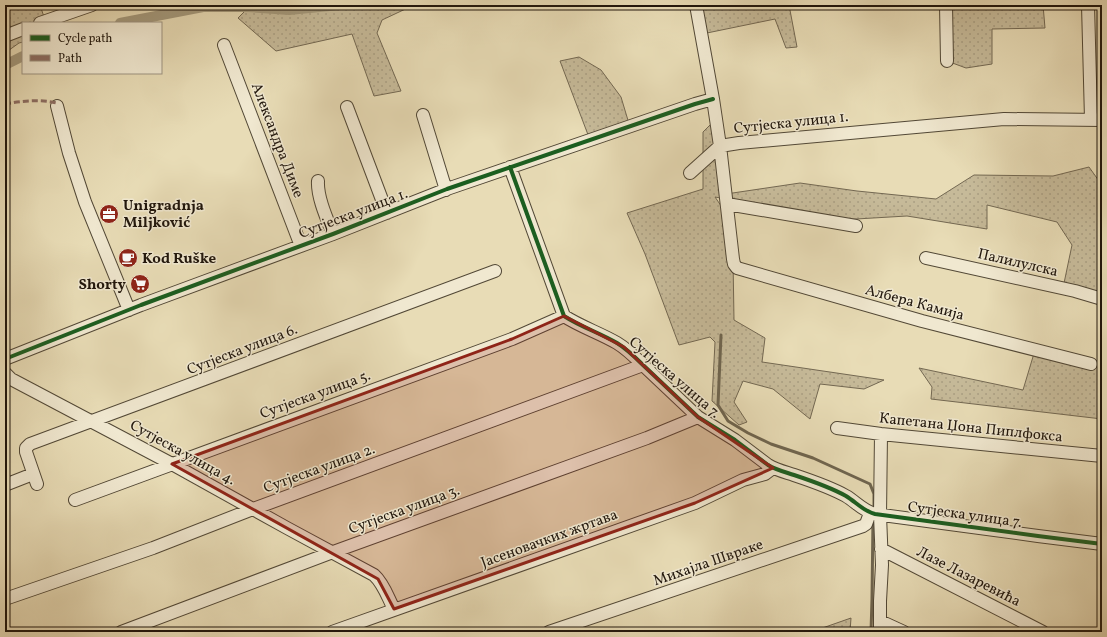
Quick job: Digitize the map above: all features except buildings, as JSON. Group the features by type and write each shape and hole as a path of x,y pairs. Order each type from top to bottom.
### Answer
{"street":[{"path":"43,22 92,5"},
{"path":"696,5 713,99"},
{"path":"946,5 946,61"},
{"path":"1088,5 1096,119"},
{"path":"5,36 22,29"},
{"name":"Александра Диме","path":"224,45 301,246"},
{"name":"Сутјеска улица 1.","path":"5,360 129,310 446,190 713,99 720,146 1004,119 1096,119"},
{"path":"57,106 69,153 85,202 129,310"},
{"path":"347,107 387,213"},
{"path":"423,115 446,190"},
{"path":"690,173 720,146"},
{"path":"720,146 727,204 856,226"},
{"path":"510,167 564,316"},
{"path":"318,181 320,198 333,234"},
{"name":"Албера Камија","path":"727,204 733,259 737,268 922,321 1090,364"},
{"name":"Палилулска","path":"926,258 1075,291 1102,299"},
{"name":"Сутјеска улица 6.","path":"5,484 35,479 26,452 26,448 30,444 93,422 495,271"},
{"name":"Сутјеска улица 7.","path":"564,316 624,347 698,417 735,440 773,468 841,493 875,514 1102,544"},
{"name":"Сутјеска улица 5.","path":"75,500 512,339 564,316"},
{"name":"Сутјеска улица 2.","path":"5,599 153,548 643,365"},
{"name":"Сутјеска улица 4.","path":"5,373 11,380 172,464 374,575 378,579 394,610"},
{"name":"Сутјеска улица 3.","path":"121,632 332,552 647,438 698,417"},
{"name":"Капетана Џона Пиплфокса","path":"837,428 881,434 1102,456"},
{"path":"881,434 875,514 882,565 880,626 904,632"},
{"name":"Јасеновачких жртава","path":"332,632 695,503 743,480 765,474 773,468"},
{"name":"Михајла Швраке","path":"548,632 863,526 875,514"},
{"name":"Лазе Лазаревића","path":"881,549 1043,632"}],"highlighted area":[{"path":"564,316 624,347 698,417 773,468 695,503 394,609 378,579 172,464 512,339"}],"shaded area":[{"path":"5,5 40,5 46,22 22,22 22,42 5,53"},
{"path":"340,5 414,5 382,20 377,33 401,91 374,96 352,34 276,51 238,18 249,7 289,10"},
{"path":"696,5 789,5 797,47 786,48 775,19 702,34"},
{"path":"946,5 1043,5 1045,28 992,29 992,64 966,68 947,61"},
{"path":"579,57 601,70 621,97 630,127 590,140 560,61"},
{"path":"716,119 726,194 800,183 857,191 936,199 974,175 1053,176 1089,167 1099,181 1102,178 1102,299 1063,288 1072,245 1057,222 987,205 987,229 907,216 839,220 715,197 728,216 733,259 734,320 765,338 762,362 884,380 864,389 820,384 810,419 773,389 743,381 734,402 747,422 739,425 712,401 715,342 710,337 679,345 645,254 627,213 703,189 703,132"},
{"path":"1035,350 1097,365 1102,356 1102,419 931,399 932,387 919,368 1023,390"},
{"path":"851,618 850,632 811,632"}],"waterway":[{"path":"125,22 203,7 249,7 289,10 340,5"},
{"path":"5,65 22,56"},
{"path":"721,335 718,405 728,421 771,444 813,458 870,484 874,494 874,510"},
{"path":"871,632 873,518"}],"marked path":[{"path":"5,104 31,101 57,103"}],"cycle path":[{"path":"5,359 141,305 333,234 447,189 713,99"},
{"path":"510,167 564,316 611,339 624,348 698,417 735,440 768,465 777,470 834,490 846,496 863,509 875,514 1102,544"}],"place":[{"name":"Unigradnja Miljković","path":"109,214"},
{"name":"Kod Ruške","path":"128,258"},
{"name":"Shorty","path":"140,284"}]}
